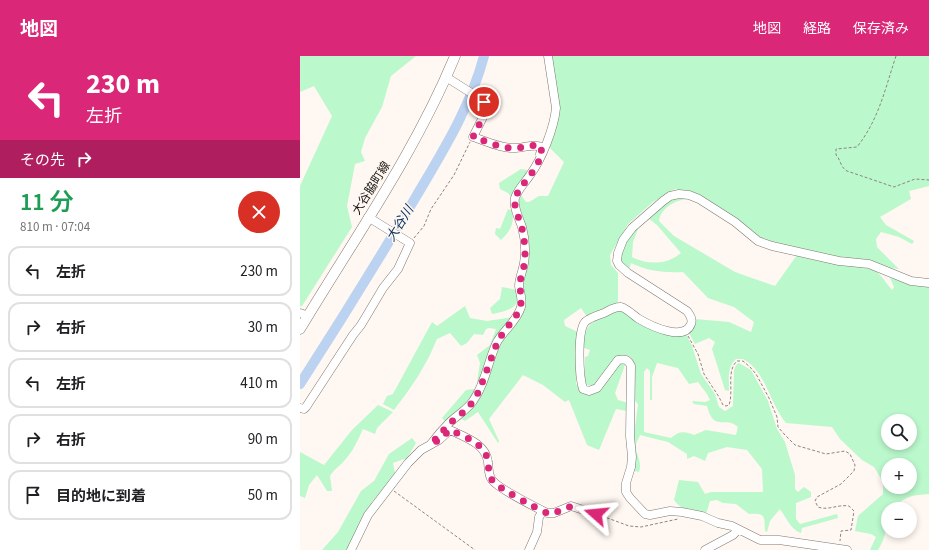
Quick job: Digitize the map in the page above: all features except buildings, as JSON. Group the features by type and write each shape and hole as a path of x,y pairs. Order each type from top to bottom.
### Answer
{"main road":[{"name":"大谷脇町線","path":"300,329 304,314 368,217 423,125 455,56"}],"street":[{"path":"351,550 368,515 408,463 431,444 450,423 467,409 474,400 479,391 497,343 504,331 515,318 520,308 522,298 519,285 525,262 525,246 522,228 515,207 515,198 545,150 556,108 548,56"},
{"path":"446,77 476,96 487,105 487,109 473,137 505,147 517,148 538,145 542,147 538,157 539,161"},
{"path":"843,550 779,540 760,540 732,526 718,523 702,516 682,512 670,511 650,515 645,514 626,492 626,483 631,467 632,457 630,436 631,366 629,361 624,359 618,360 597,388 590,391 583,388 581,383 581,330 586,321 614,308 622,307 655,327 666,331 686,332 692,322 687,311 628,273 619,265 617,261 618,253 623,240 632,228 663,201 670,196 678,194 689,195 699,199 735,222 758,241 772,246 839,261 869,264 911,281 929,284"},
{"path":"300,408 304,409 306,407 361,325 383,288 398,269 410,242 368,217"},
{"path":"431,444 439,440 450,430 474,442 482,448 487,456 491,479 505,490 543,511 554,513 572,506 596,514"},
{"path":"528,550 538,532 540,517 543,511"},
{"path":"705,550 733,536 738,530"}],"path":[{"path":"896,56 878,115 866,136 857,147 836,149 836,155 842,167 847,171 894,186 915,179 929,180"},
{"path":"410,242 424,226 432,209 454,175 462,156 473,137"},
{"path":"686,332 698,354 704,374 723,405 729,405 732,398 731,369 733,364 736,361 743,361 756,374 769,398 777,418 778,427 785,436 796,445 826,454 845,451 850,454 855,465 854,471 841,484 817,497 815,501 818,507 824,509 843,505 849,506 854,511 852,530 841,532 843,550"},
{"path":"389,487 474,550"}],"green space":[{"path":"300,56 416,56 391,76 382,107 365,138 361,152 365,161 355,164 347,206 352,227 302,306 300,306 300,186 332,116 314,86 300,92"},
{"path":"552,56 929,56 929,186 909,191 911,199 880,217 886,225 914,241 912,244 899,237 881,232 876,239 877,247 899,269 868,261 839,258 770,241 760,237 700,195 675,189 653,202 628,224 610,255 611,265 618,273 618,301 616,304 587,317 581,308 564,320 565,326 578,332 576,384 582,392 591,395 600,388 619,362 625,365 615,393 618,400 628,403 627,411 616,409 599,450 587,445 569,400 565,402 543,385 523,375 489,419 499,441 498,443 478,412 465,421 462,419 450,427 442,418 466,390 483,388 501,340 518,321 525,307 523,283 530,250 523,217 518,202 521,195 526,202 529,202 539,196 548,196 564,162 550,148 550,138 559,111 551,62"},
{"path":"521,169 527,170 528,175 512,198 508,193 500,189 499,183"},
{"path":"679,196 690,199 680,200 670,205 660,216 659,221 674,236 735,272 775,286 797,255 875,270 892,290 894,287 890,278 929,287 929,494 909,497 900,502 881,502 881,538 884,538 878,550 870,550 876,537 871,534 855,531 858,516 883,494 917,494 917,458 881,458 881,479 874,467 862,460 840,439 832,427 786,423 757,371 751,364 743,359 736,359 733,362 729,374 729,391 725,390 712,349 715,342 709,338 695,344 689,333 695,319 729,322 751,332 754,322 734,307 708,298 683,272 656,271 631,263 629,269 620,261 624,243 640,224 633,242 632,257 644,261 664,262 681,253 657,225 648,218 666,201"},
{"path":"508,209 512,211 513,219 507,234 501,240 495,234 496,228 500,229"},
{"path":"502,287 517,290 520,298 512,308 492,314 490,308 500,299"},
{"path":"465,306 470,318 487,321 513,317 481,382 477,382 480,363 477,355 490,345 496,329 486,329 483,335 474,334 467,343 461,346 450,333 437,339 418,376 394,410 383,404 387,396 393,394 432,322 437,326"},
{"path":"615,310 623,311 654,328 671,334 686,334 692,346 701,374 715,394 719,407 725,411 733,406 734,370 736,365 739,363 751,370 768,401 777,429 785,442 795,475 795,489 798,492 804,487 811,492 811,497 796,503 796,519 800,524 837,514 838,518 802,528 801,533 794,529 780,509 770,521 767,532 765,531 764,519 762,515 749,514 736,504 723,503 717,500 710,501 706,514 684,508 674,500 679,480 698,482 705,494 711,492 763,492 762,469 747,450 727,447 708,453 705,461 694,456 687,459 687,454 668,442 640,435 636,448 640,461 640,468 639,472 634,471 634,436 638,404 635,401 633,363 631,357 626,355 616,357 595,386 587,385 585,382 585,357 588,356 590,350 584,348 585,333 592,323","holes":["657,363 678,368 689,384 698,382 710,400 705,402 692,401 694,404 707,406 710,414 716,421 729,422 738,427 736,435 706,430 694,435 684,432 679,433 671,438 644,432 644,372 647,368 650,371 650,400 652,400 652,377"]},
{"path":"378,405 393,412 377,428 375,434 363,429 350,453 330,476 332,491 327,491 317,475 309,485 305,498 300,496 300,452 324,465 352,430"},
{"path":"412,438 416,443 407,458 393,463 395,473 372,502 347,550 322,550 338,532 361,491 374,481 389,454"}],"waterway":[{"name":"大谷川","path":"300,384 374,267 446,145 472,93 484,56"}],"route":[{"path":"484,102 487,105 487,109 473,137 505,147 517,148 538,145 542,147 538,157 539,161 530,176 520,188 515,198 515,207 522,228 525,246 525,262 519,285 522,298 520,308 515,318 504,331 497,343 479,391 474,400 467,409 450,423 431,444 439,440 450,430 462,435 482,448 487,456 491,479 505,490 547,513 554,513 572,506 596,514"}]}
